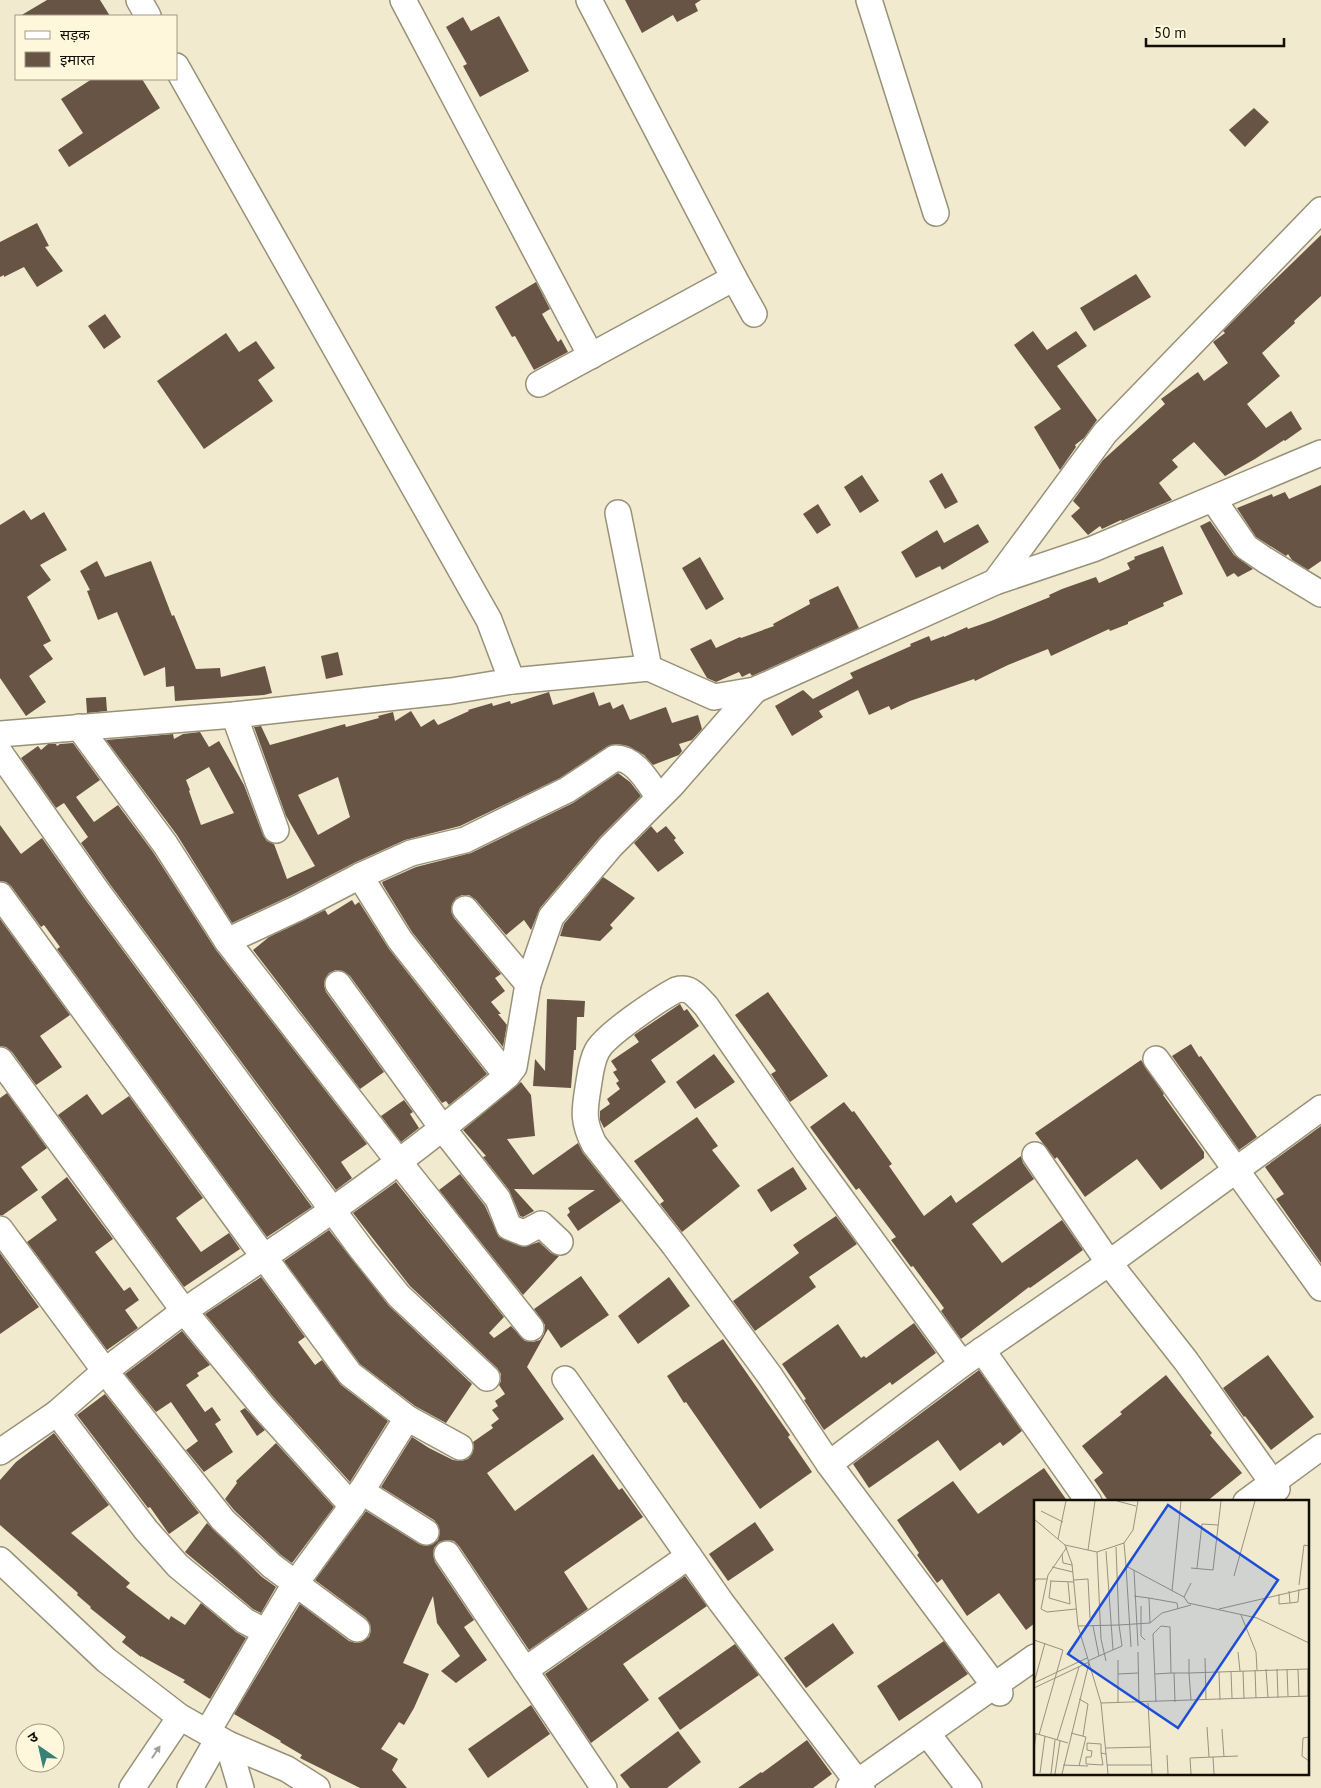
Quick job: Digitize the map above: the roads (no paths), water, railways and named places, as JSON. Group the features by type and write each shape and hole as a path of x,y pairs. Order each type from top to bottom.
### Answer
{"street":[{"path":"139,0 147,15"},
{"path":"403,0 591,356"},
{"path":"589,0 754,314"},
{"path":"869,0 936,213"},
{"path":"178,70 489,620 512,681"},
{"path":"995,582 1105,433 1321,210"},
{"path":"539,384 734,278"},
{"path":"0,734 234,715 451,691 512,681 649,668 714,697 755,690 995,582 1093,549 1321,453"},
{"path":"1212,499 1246,547 1321,594"},
{"path":"618,513 649,668"},
{"path":"0,1452 57,1414 105,1370 184,1311 334,1211 443,1128 507,1076 514,1067 528,984 551,917 611,846 671,786 755,690"},
{"path":"234,715 276,830"},
{"path":"79,727 165,844 227,940 399,1162 531,1328"},
{"path":"0,752 97,891 362,1250 399,1296 487,1378"},
{"path":"227,940 411,853 465,840 567,790 615,758 634,764 659,798"},
{"path":"360,876 400,940 507,1076"},
{"path":"0,895 350,1374 407,1418 460,1447"},
{"path":"465,910 528,984"},
{"path":"338,984 443,1128 498,1199 509,1227 524,1233 540,1224 560,1242"},
{"path":"962,1364 808,1153 706,1006 692,991 684,988 676,990 610,1035 597,1050 593,1059 584,1111 588,1132 594,1144 674,1245 770,1376 829,1464 997,1689"},
{"path":"1156,1059 1321,1288"},
{"path":"0,1060 184,1311 263,1407 356,1499 426,1532"},
{"path":"829,1464 962,1364 1109,1263 1321,1108"},
{"path":"1035,1155 1109,1263 1186,1361 1270,1491"},
{"path":"0,1230 105,1370 223,1520 272,1566 357,1629"},
{"path":"982,1350 1089,1500"},
{"path":"565,1379 721,1602 859,1787"},
{"path":"57,1414 146,1530 178,1566 244,1621 266,1632"},
{"path":"190,1788 218,1738 266,1632 295,1584 356,1499 407,1418"},
{"path":"1270,1491 1321,1447"},
{"path":"1250,1500 1270,1491 1321,1458"},
{"path":"447,1554 604,1788"},
{"path":"525,1670 689,1556"},
{"path":"0,1560 106,1660 180,1717 218,1738 287,1769 317,1788"},
{"path":"859,1787 934,1741 1034,1658"},
{"path":"859,1787 997,1689 1034,1669"},
{"path":"132,1788 180,1717"},
{"path":"218,1738 241,1788"},
{"path":"934,1741 969,1788"}]}
